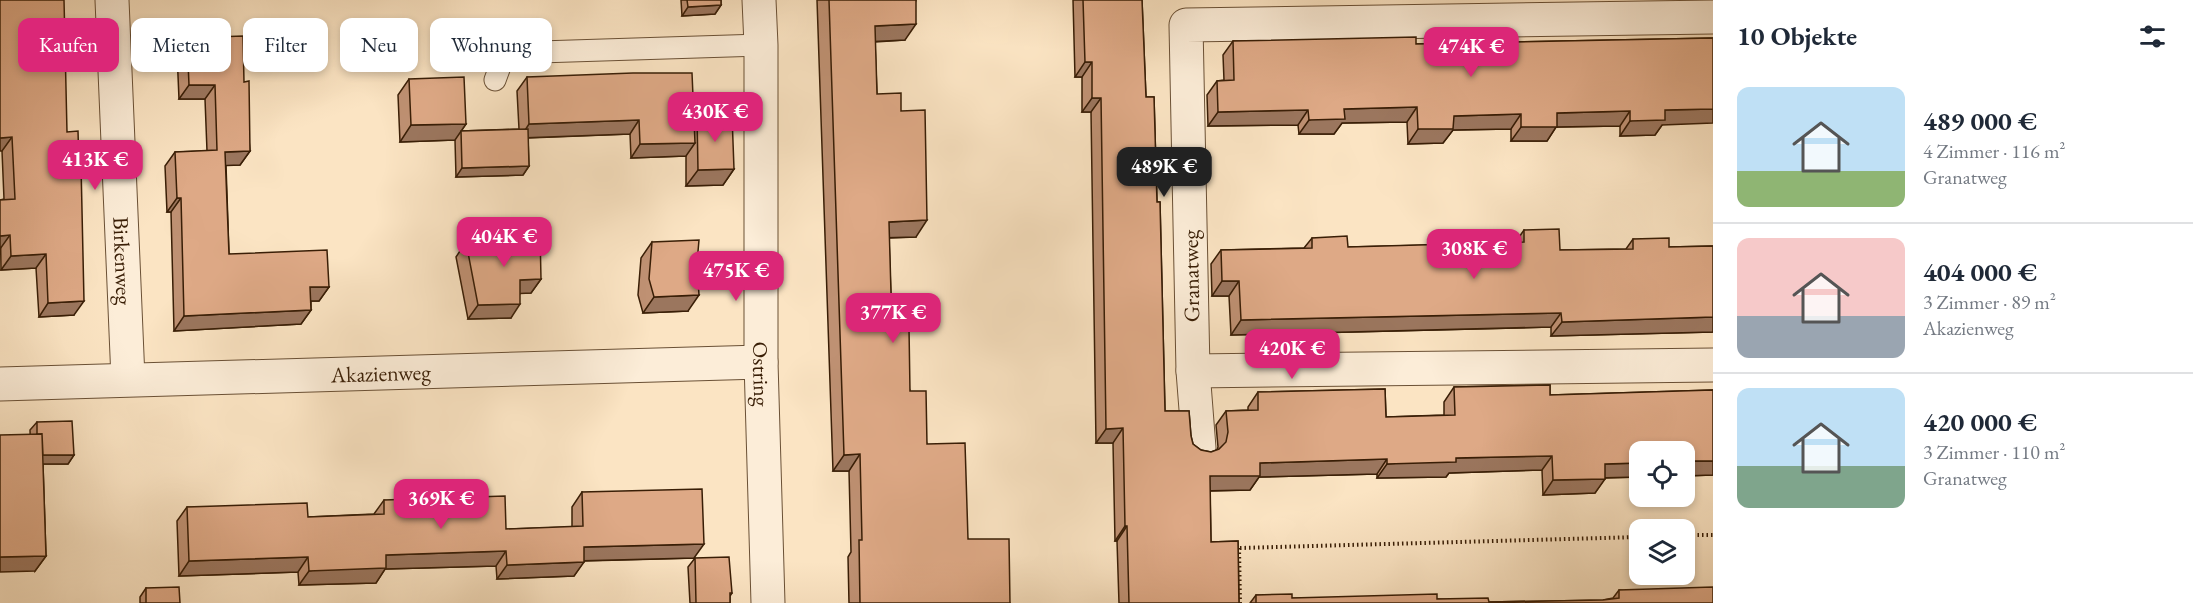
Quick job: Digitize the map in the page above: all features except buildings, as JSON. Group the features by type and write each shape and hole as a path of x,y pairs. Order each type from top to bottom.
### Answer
{"street":[{"name":"Birkenweg","path":"112,0 128,379"},
{"name":"Ostring","path":"759,0 761,362 768,603"},
{"name":"Granatweg","path":"1199,448 1193,371 1186,25 1713,17"},
{"name":"Akazienweg","path":"0,384 761,362"},
{"path":"1193,371 1713,365"}],"lane":[{"path":"495,80 504,53 761,45"}],"path":[{"path":"1695,535 1713,534"},
{"path":"1230,548 1629,537"},
{"path":"1240,548 1240,603"}]}
